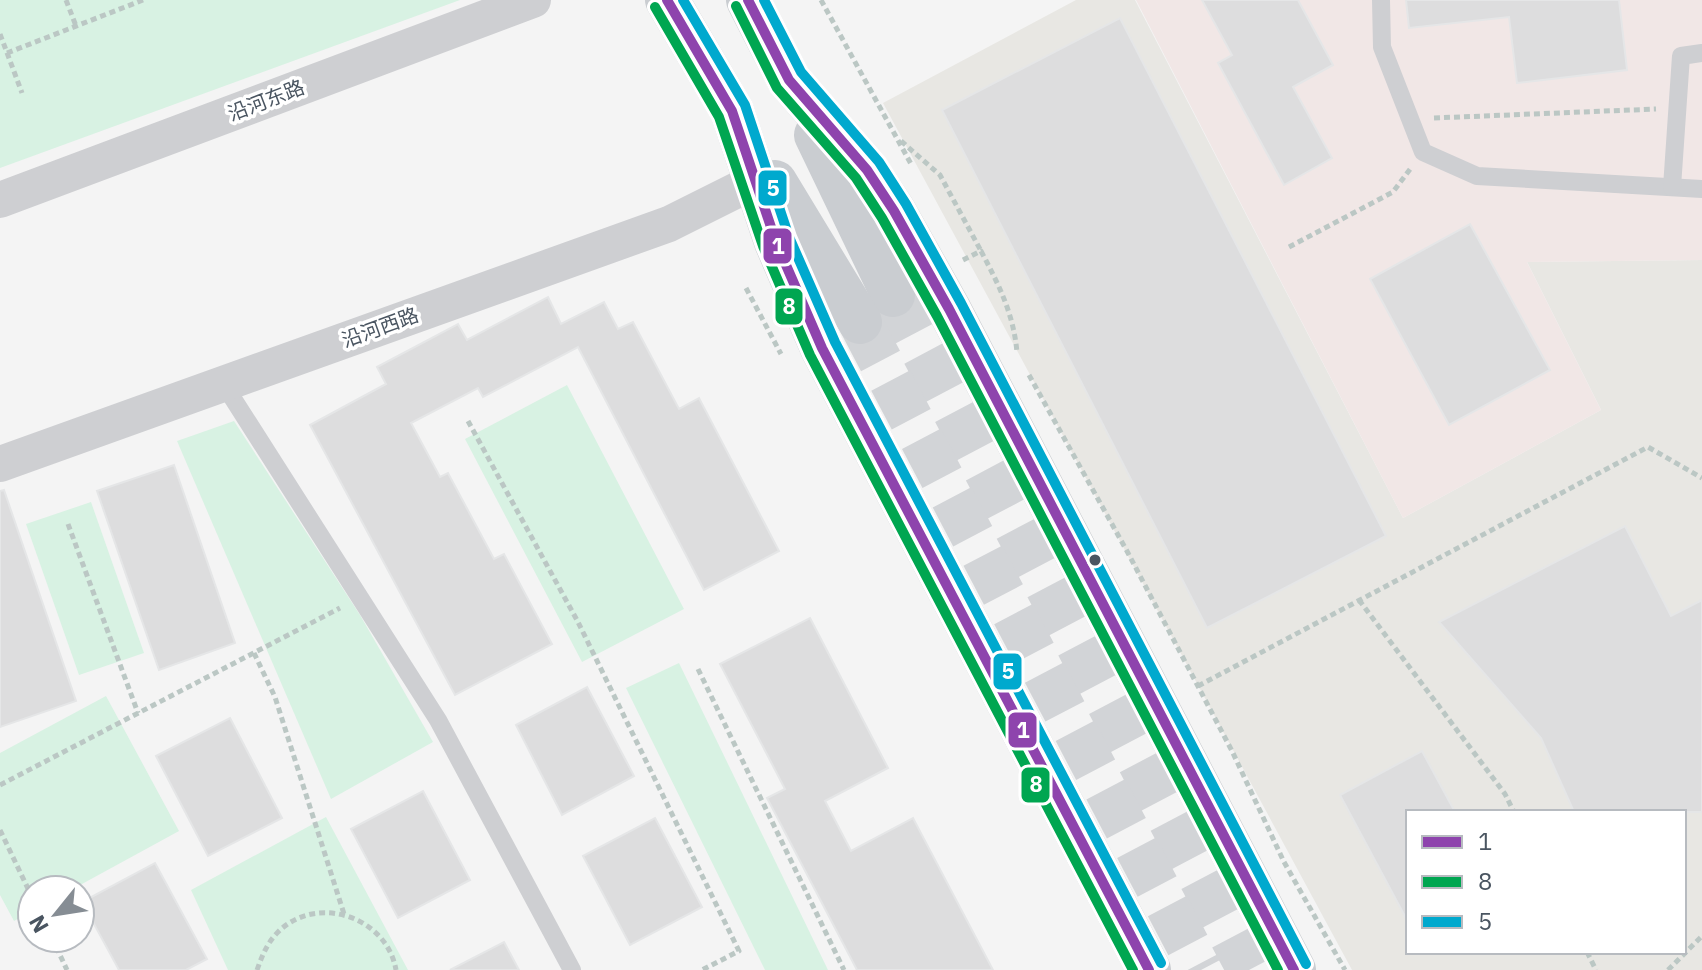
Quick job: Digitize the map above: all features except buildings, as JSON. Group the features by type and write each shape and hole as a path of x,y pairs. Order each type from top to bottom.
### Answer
{"main road":[{"path":"667,0 732,111 876,308 789,80 748,0"},
{"path":"789,80 867,170 894,211 949,309 1294,970"},
{"path":"732,111 796,292 822,348 1149,970"}],"street":[{"name":"沿河东路","path":"0,200 533,0"},
{"name":"沿河西路","path":"0,464 669,224 755,181"}],"lane":[{"path":"1381,0 1382,47 1423,152 1477,176 1702,189"},
{"path":"1672,187 1681,56 1702,53"},
{"path":"223,383 438,720 572,970"}],"path":[{"path":"66,0 76,26"},
{"path":"7,53 143,0"},
{"path":"0,34 22,93"},
{"path":"1410,119 1677,108"},
{"path":"895,136 940,175 981,251"},
{"path":"1289,247 1393,192 1423,152"},
{"path":"991,270 1014,325 1017,353"},
{"path":"746,288 781,354"},
{"path":"468,421 578,622 739,951 702,970"},
{"path":"1198,686 1648,447 1702,478"},
{"path":"68,524 138,713"},
{"path":"0,785 360,597"},
{"path":"1359,600 1505,794 1513,810"},
{"path":"254,653 275,697 344,914"},
{"path":"698,669 844,970"},
{"path":"0,830 21,874"},
{"path":"257,970 265,949 279,931 299,918 322,912 344,914 366,924 384,940 395,961 396,970"},
{"path":"1686,952 1702,936"},
{"path":"1668,970 1684,954"}],"shaded area":[{"path":"1076,0 1135,0 1403,518 1601,410 1527,262 1702,260 1702,970 1352,970 883,103"},
{"path":"1136,0 1702,0 1702,260 1527,262 1601,410 1403,518"}],"green space":[{"path":"0,0 460,0 0,168"},
{"path":"567,385 684,609 582,662 465,439"},
{"path":"234,421 360,615 433,742 331,799 177,441"},
{"path":"91,502 144,653 79,675 26,524"},
{"path":"679,663 828,970 765,970 626,688"},
{"path":"106,696 179,831 96,876 16,874 14,921 0,895 0,753"},
{"path":"326,817 408,970 228,970 191,890"}],"tunnel":[{"path":"893,295 1249,970"},
{"path":"860,322 1201,970"}],"transit line":[{"name":"1","path":"667,0 732,111 776,242 822,348 1149,970"},
{"name":"5","path":"683,0 745,105 789,237 835,342 1161,963"},
{"name":"1","path":"748,0 789,80 867,170 894,211 949,309 1294,970"},
{"name":"5","path":"764,0 801,72 879,162 906,204 961,303 1306,964"},
{"name":"8","path":"736,6 777,88 856,178 882,218 937,316 1278,970"},
{"name":"8","path":"655,7 719,117 763,246 810,355 1133,970"}]}
